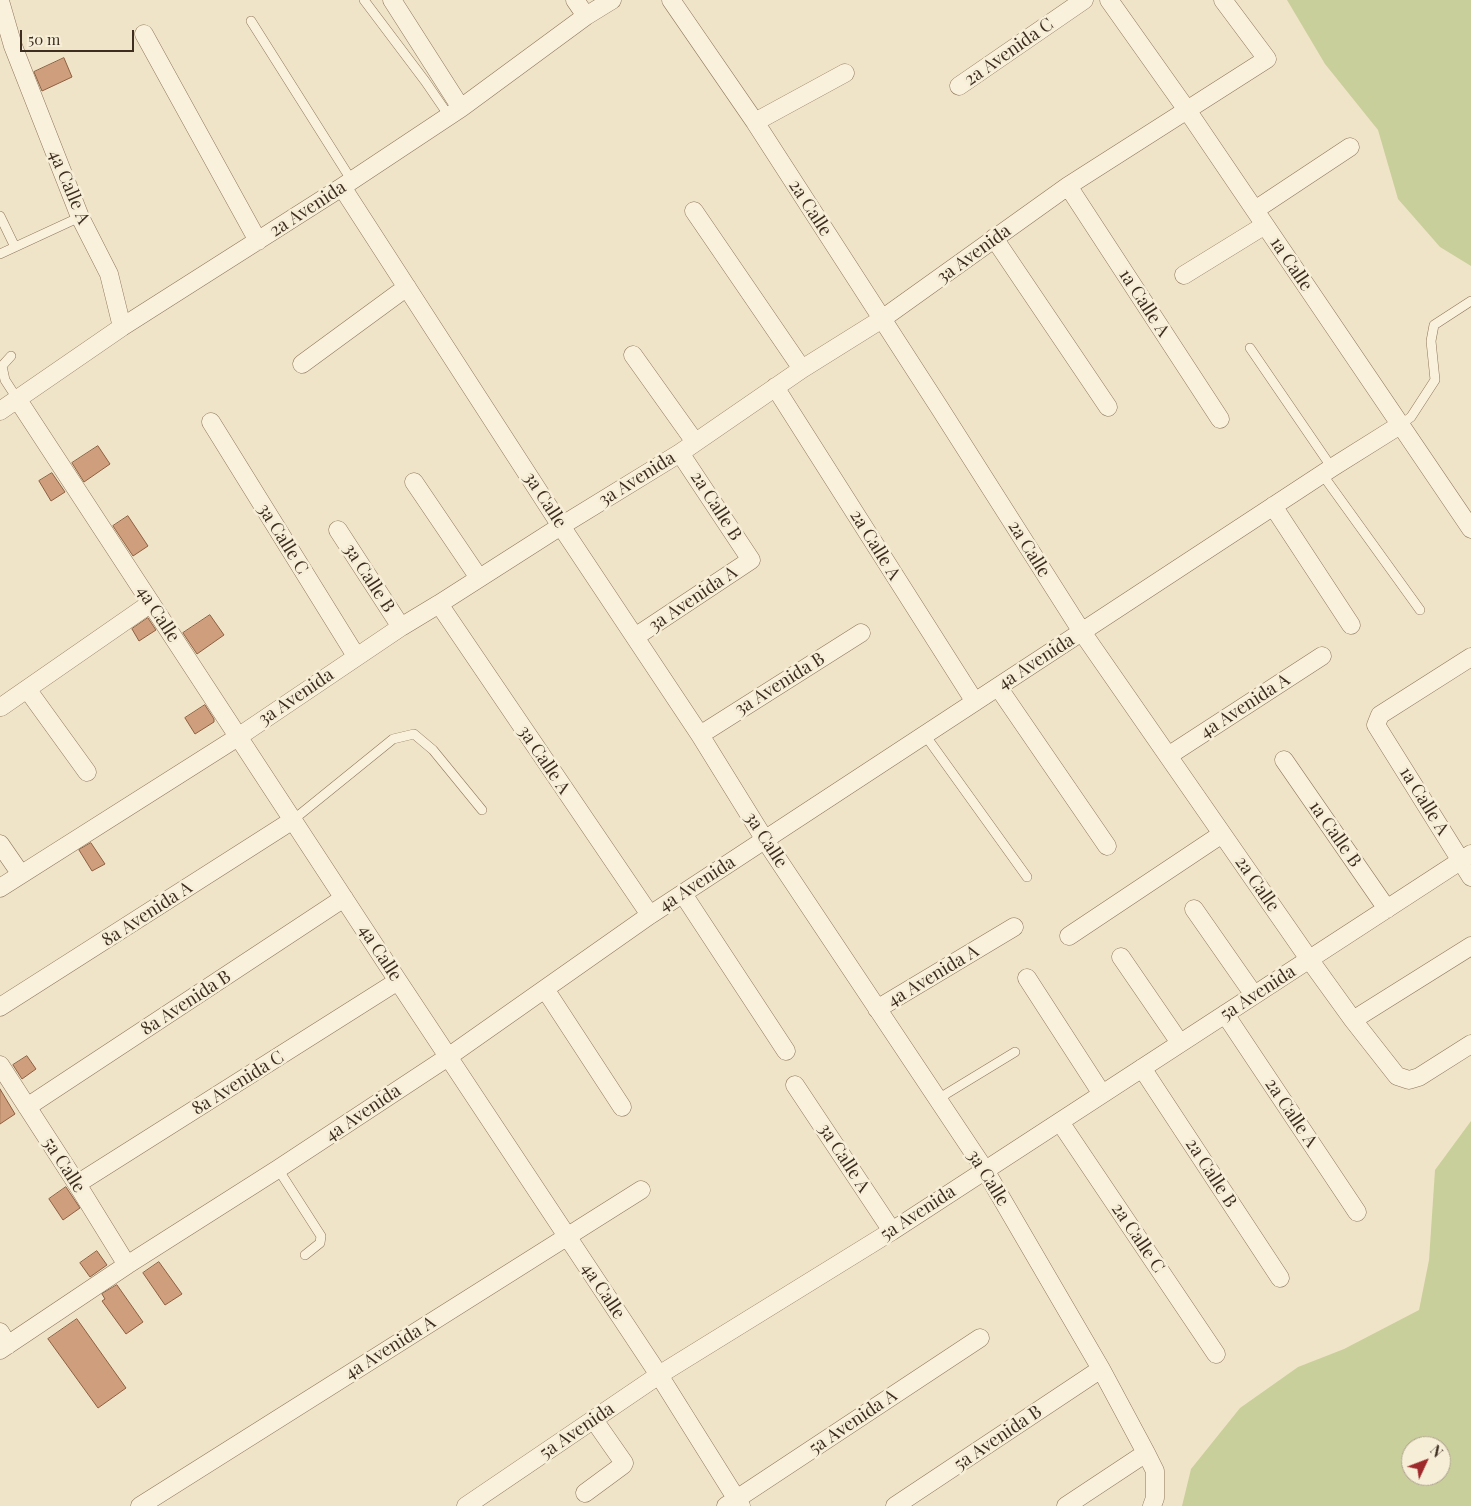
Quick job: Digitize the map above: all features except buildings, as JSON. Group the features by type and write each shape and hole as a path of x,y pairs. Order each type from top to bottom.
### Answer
{"street":[{"path":"392,0 455,112"},
{"path":"576,0 586,16"},
{"name":"2a Calle","path":"671,0 755,122 1082,632 1309,960 1353,1020 1397,1076 1409,1080 1419,1077 1471,1044"},
{"name":"2a Avenida C","path":"959,86 1084,0"},
{"name":"1a Calle","path":"1109,0 1187,110 1400,425 1469,523"},
{"name":"3a Avenida","path":"0,888 238,736 401,627 680,453 775,387 882,319 1068,186 1267,59 1223,0"},
{"path":"0,1 6,50"},
{"name":"2a Avenida","path":"5,407 122,327 347,184 455,112 608,1"},
{"path":"144,34 258,241"},
{"name":"4a Calle A","path":"6,50 80,217 109,274 122,327"},
{"path":"755,122 845,73"},
{"path":"1255,210 1350,146"},
{"name":"3a Calle","path":"347,184 407,286 561,526 700,736 765,840 985,1170 1101,1369 1155,1471 1155,1498 1152,1506"},
{"name":"1a Calle A","path":"1068,186 1220,419"},
{"path":"694,211 802,370"},
{"path":"1184,276 1265,225"},
{"path":"994,238 1108,407"},
{"path":"302,364 407,286"},
{"path":"633,355 695,442"},
{"name":"2a Calle A","path":"775,387 975,702"},
{"name":"4a Calle","path":"5,407 151,603 659,1375 735,1504"},
{"name":"3a Calle C","path":"210,422 356,656"},
{"name":"4a Avenida","path":"3,1342 127,1266 278,1169 448,1057 650,915 1400,425"},
{"name":"2a Calle B","path":"680,453 751,560"},
{"path":"414,482 479,578"},
{"path":"1274,506 1351,625"},
{"name":"3a Calle B","path":"338,530 401,627"},
{"name":"3a Avenida A","path":"635,637 751,560"},
{"path":"1,708 151,603"},
{"name":"3a Calle A","path":"439,604 650,915"},
{"name":"3a Avenida B","path":"700,736 861,633"},
{"name":"4a Avenida A","path":"1168,756 1322,656"},
{"name":"1a Calle A","path":"1471,657 1380,716 1376,725 1466,858 1471,877"},
{"path":"998,688 1107,846"},
{"path":"27,689 87,772"},
{"name":"1a Calle B","path":"1284,760 1386,909"},
{"name":"8a Avenida A","path":"0,1007 293,820"},
{"path":"1069,936 1222,834"},
{"path":"0,844 20,874"},
{"name":"5a Avenida","path":"466,1506 659,1375 892,1230 1466,858"},
{"path":"683,894 786,1051"},
{"name":"8a Avenida B","path":"28,1107 344,898"},
{"path":"1194,909 1254,995"},
{"name":"4a Avenida A","path":"877,1009 1014,927"},
{"path":"1353,1020 1471,946"},
{"path":"1121,957 1180,1043"},
{"path":"1027,978 1102,1094"},
{"name":"8a Avenida C","path":"77,1184 398,981"},
{"path":"546,989 622,1107"},
{"name":"2a Calle A","path":"1224,1014 1357,1212"},
{"name":"5a Calle","path":"0,1065 77,1184 127,1266"},
{"name":"2a Calle B","path":"1142,1068 1280,1278"},
{"name":"3a Calle A","path":"795,1085 892,1230"},
{"name":"2a Calle C","path":"1060,1122 1216,1354"},
{"name":"4a Avenida A","path":"140,1506 641,1190"},
{"name":"5a Avenida A","path":"735,1504 980,1338"},
{"name":"5a Avenida B","path":"895,1506 1101,1369"},
{"path":"586,1493 624,1463 594,1420"},
{"path":"1066,1506 1146,1453"}],"lane":[{"path":"364,0 425,81 455,112"},
{"path":"251,21 347,184"},
{"path":"0,216 15,247"},
{"path":"0,254 80,217"},
{"path":"1400,425 1411,417 1435,380 1431,341 1434,325 1471,301"},
{"path":"1250,348 1330,465 1327,471 1420,610"},
{"path":"5,407 6,380 2,366 11,356"},
{"path":"293,820 393,739 414,734 433,750 482,810"},
{"path":"925,735 1027,876"},
{"path":"938,1102 946,1094 1015,1052"},
{"path":"278,1169 321,1236 320,1242 305,1255"}],"green space":[{"path":"1287,0 1471,0 1471,266 1440,247 1398,199 1378,130 1325,64"},
{"path":"1471,1121 1471,1506 1182,1506 1191,1469 1240,1408 1298,1367 1344,1349 1419,1310 1429,1260 1435,1170"}]}
